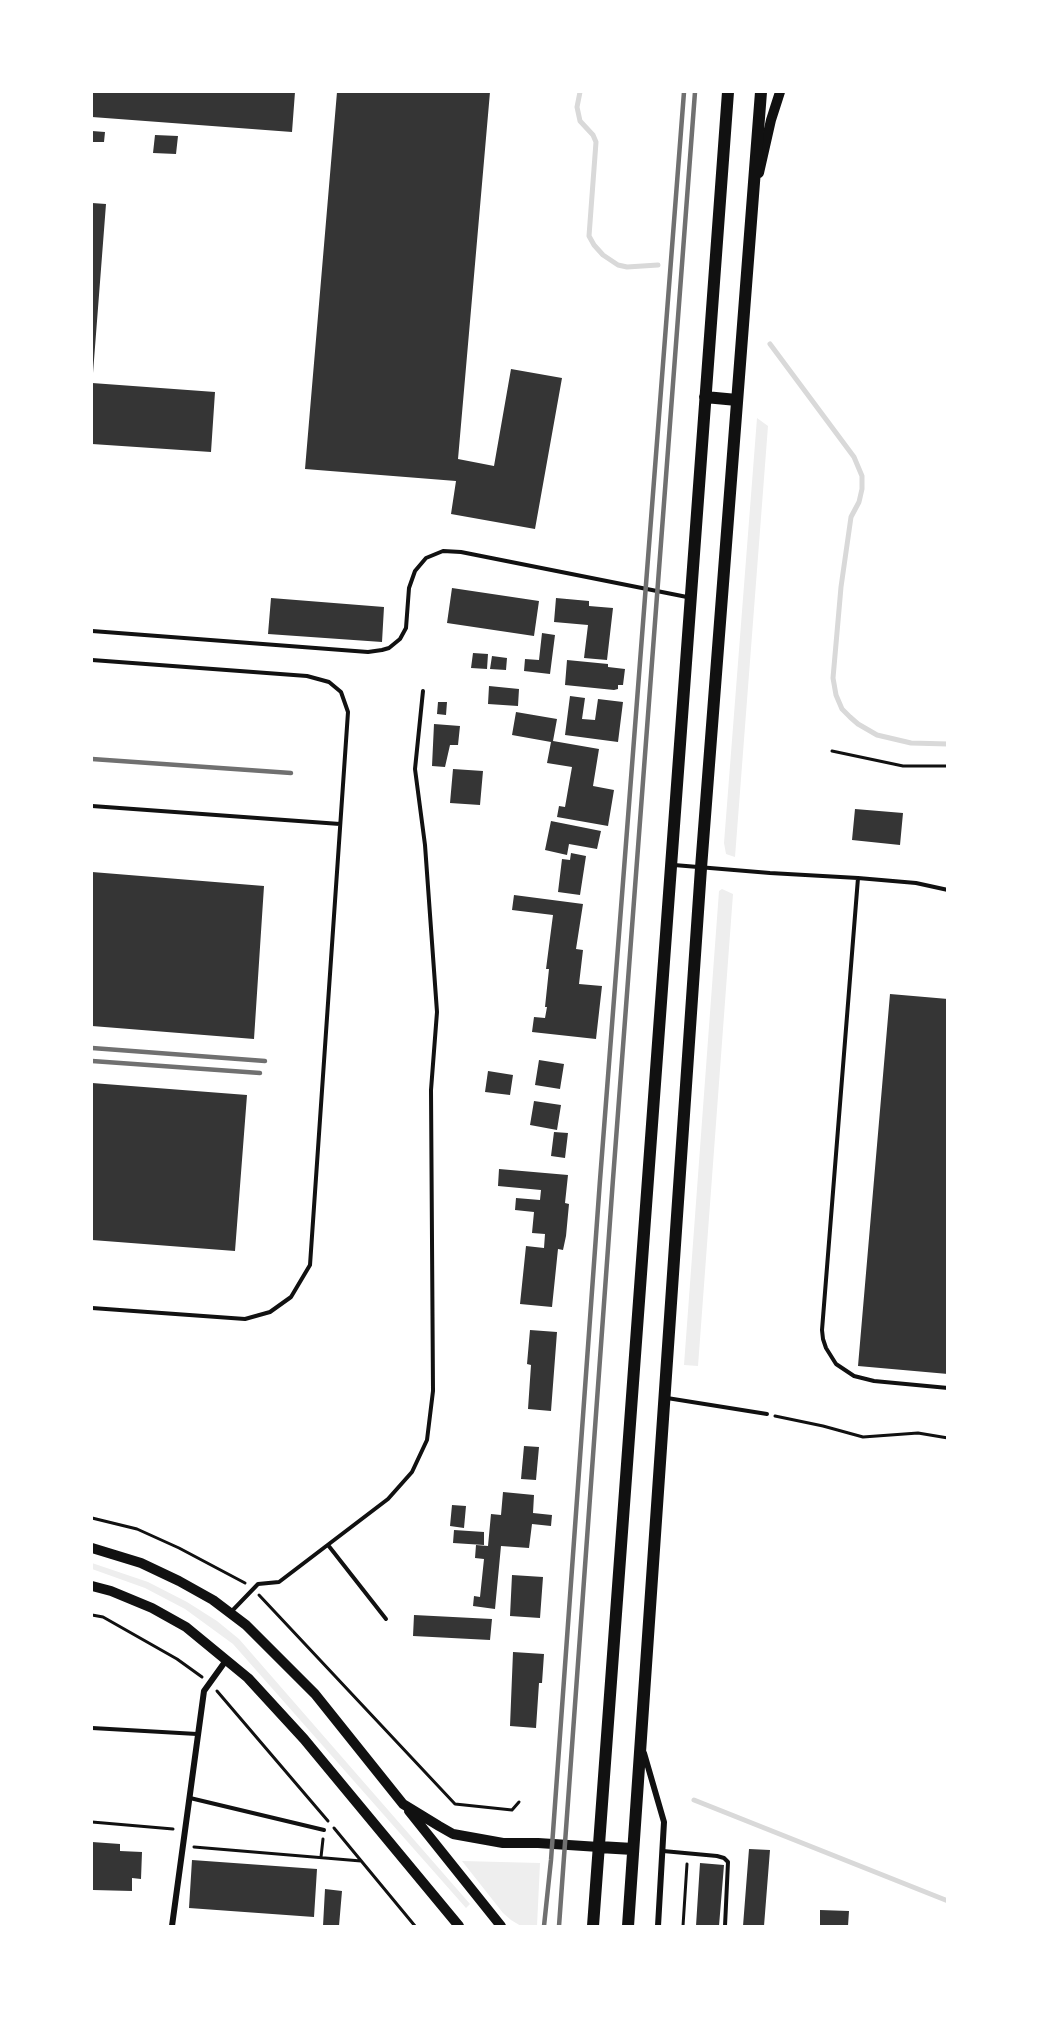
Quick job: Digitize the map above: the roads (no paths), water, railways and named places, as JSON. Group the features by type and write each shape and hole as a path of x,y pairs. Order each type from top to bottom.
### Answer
{"main road":[{"path":"593,1926 728,92"},
{"path":"628,1926 701,868 761,92"},
{"path":"705,397 737,400"},
{"path":"599,1847 633,1849"}],"street":[{"path":"753,200 771,120 780,92"},
{"path":"92,1548 141,1563 179,1581 213,1600 246,1625 315,1694 501,1926"},
{"path":"92,1586 111,1591 152,1608 186,1626 248,1678 304,1739 459,1926"},
{"path":"172,1926 204,1690 227,1659"},
{"path":"641,1743 664,1822 658,1926"},
{"path":"403,1804 453,1834 469,1838 503,1843 599,1847"}],"lane":[{"path":"92,631 368,652 382,650 395,643 404,634 408,621 409,588 415,571 426,558 443,551 461,552 690,598"},
{"path":"92,660 307,676 329,682 341,692 348,712 310,1265 291,1298 270,1312 245,1319 92,1308"},
{"path":"231,1613 258,1584 279,1582 388,1499 411,1472 427,1440 433,1391 431,1090 437,1012 425,845 415,768 423,691"},
{"path":"92,806 340,824"},
{"path":"670,865 916,883 948,890"},
{"path":"858,878 822,1318 823,1339 825,1348 837,1364 854,1376 874,1381 948,1388"},
{"path":"664,1397 767,1414"},
{"path":"328,1545 386,1618"},
{"path":"92,1728 197,1734"},
{"path":"190,1798 324,1830"},
{"path":"663,1851 717,1856 728,1862 725,1926"}],"waterway":[{"path":"580,92 577,107 580,121 593,135 596,142 589,236 603,255 618,265 627,267 658,265"},
{"path":"770,344 854,457 862,476 859,502 851,517 841,587 833,678 836,695 842,709 858,724 877,735 911,743 948,744"},
{"path":"694,1800 948,1901"}],"railway":[{"path":"544,1926 551,1860 600,1180 684,92"},
{"path":"559,1926 695,92"},
{"path":"92,759 291,773"},
{"path":"92,1048 265,1061"},
{"path":"92,1061 260,1073"}]}
